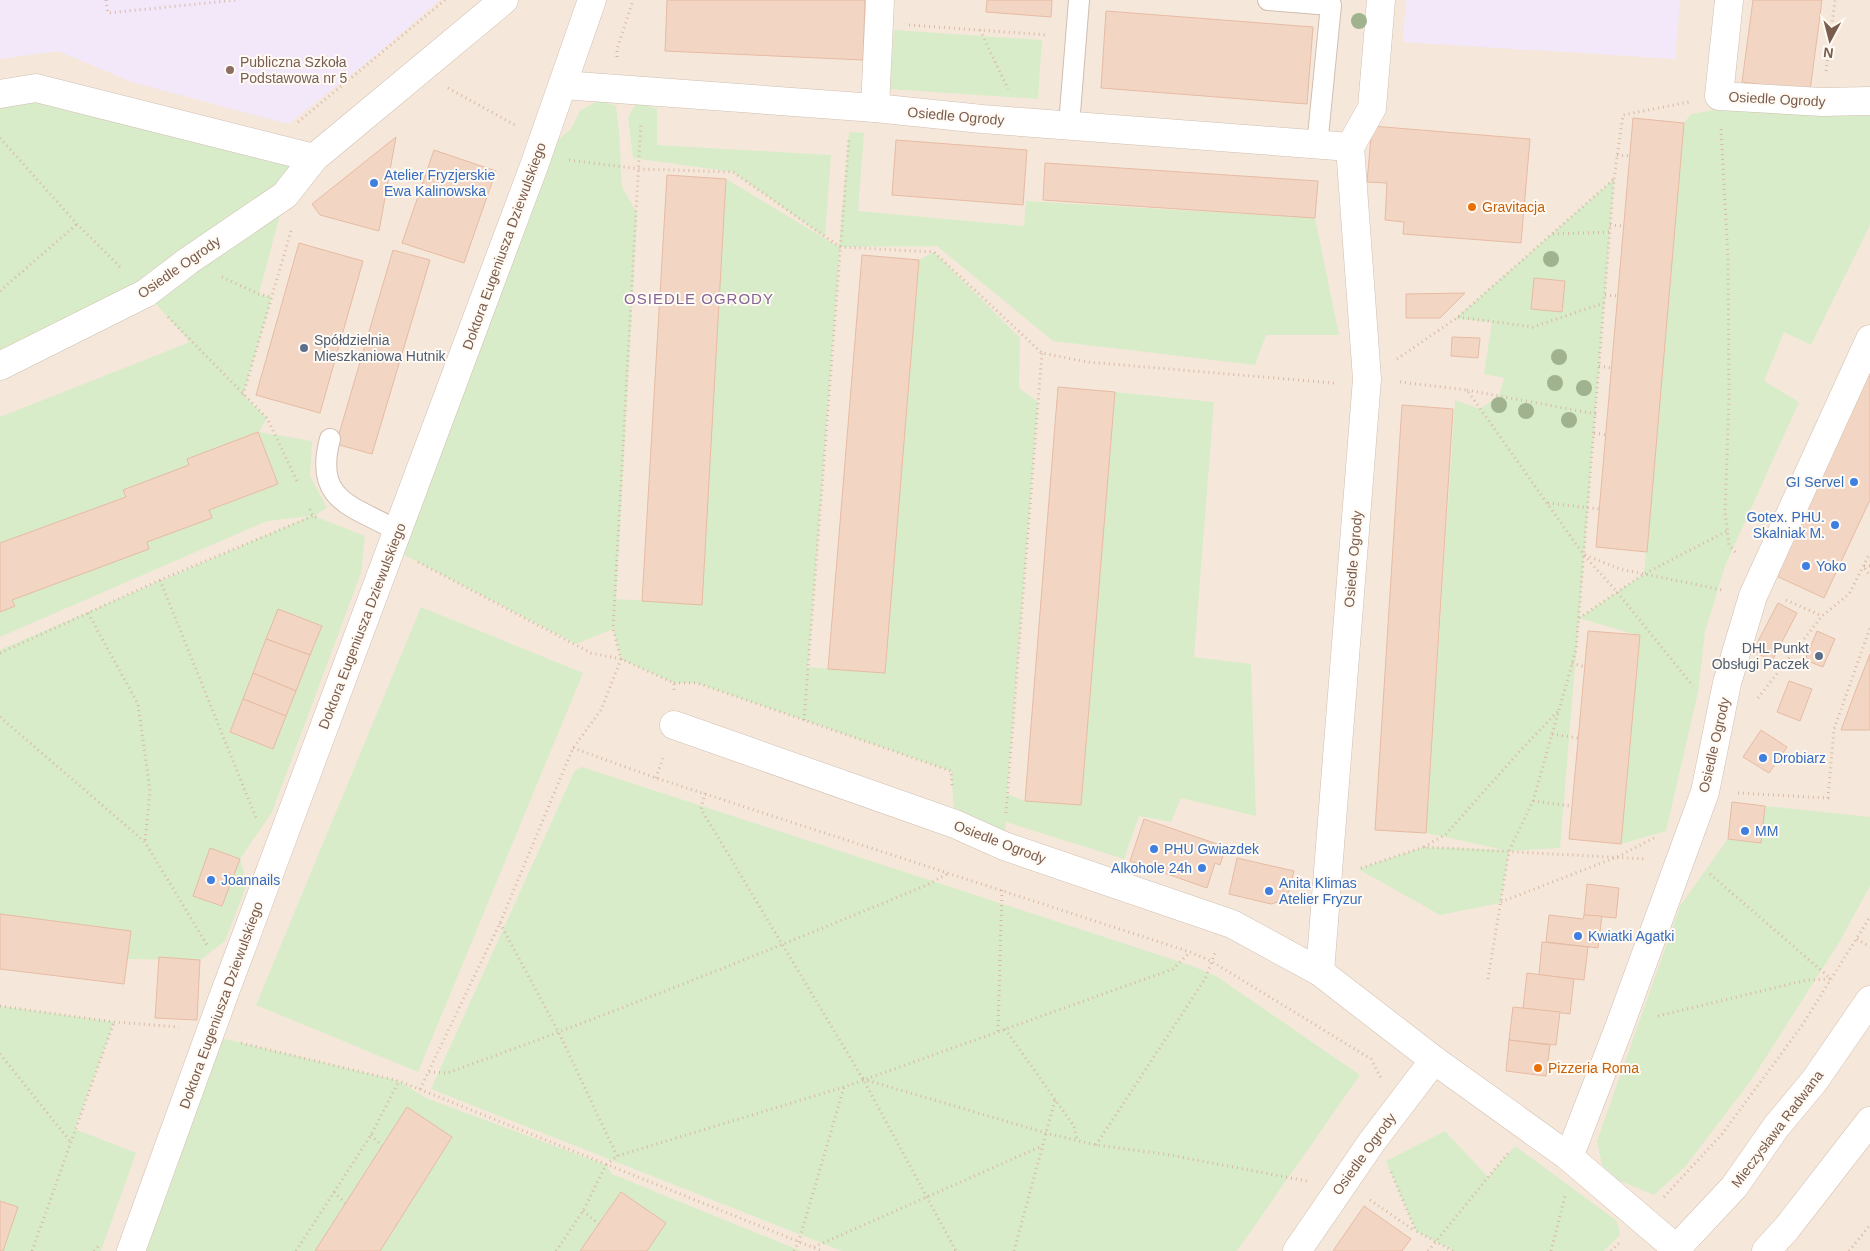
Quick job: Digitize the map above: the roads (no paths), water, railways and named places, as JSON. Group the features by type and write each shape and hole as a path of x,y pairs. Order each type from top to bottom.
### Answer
{"street":[{"name":"Osiedle Ogrody","path":"0,366 146,292 285,195 314,158 504,0"},
{"name":"Doktora Eugeniusza Dziewulskiego","path":"131,1251 209,1035 538,157 592,0"},
{"path":"1350,147 1372,108 1381,0"},
{"name":"Osiedle Ogrody","path":"1728,0 1719,96 1822,102 1870,100"},
{"path":"863,107 879,12"},
{"name":"Osiedle Ogrody","path":"563,85 642,93 674,92 1317,146 1350,147 1367,379 1320,972"},
{"path":"0,94 36,88 314,158"},
{"name":"Osiedle Ogrody","path":"1571,1159 1680,856 1705,792 1727,683 1756,589 1870,339"},
{"name":"Osiedle Ogrody","path":"674,725 955,824 1004,846 1232,924 1320,972 1434,1060 1571,1159 1643,1219 1676,1250"},
{"name":"Mieczysława Radwana","path":"1676,1250 1734,1187 1776,1127 1815,1080 1870,1000"},
{"name":"Osiedle Ogrody","path":"1297,1251 1371,1143 1434,1060"},
{"path":"1766,1251 1787,1228 1870,1120"}],"lane":[{"path":"1069,125 1079,0"},
{"path":"1268,0 1331,5 1317,146"},
{"path":"330,439 324,459 332,488 341,502 398,531"}],"place":[{"name":"Publiczna Szkoła Podstawowa nr 5","path":"230,70"},
{"name":"Atelier Fryzjerskie Ewa Kalinowska","path":"374,183"},
{"name":"Gravitacja","path":"1472,207"},
{"name":"Spółdzielnia Mieszkaniowa Hutnik","path":"304,348"},
{"name":"GI Servel","path":"1854,482"},
{"name":"Gotex. PHU. Skalniak M.","path":"1835,525"},
{"name":"Yoko","path":"1806,566"},
{"name":"DHL Punkt Obsługi Paczek","path":"1819,656"},
{"name":"Drobiarz","path":"1763,758"},
{"name":"MM","path":"1745,831"},
{"name":"PHU Gwiazdek","path":"1154,849"},
{"name":"Alkohole 24h","path":"1202,868"},
{"name":"Joannails","path":"211,880"},
{"name":"Anita Klimas Atelier Fryzur","path":"1269,891"},
{"name":"Kwiatki Agatki","path":"1578,936"},
{"name":"Pizzeria Roma","path":"1538,1068"}],"district":[{"name":"OSIEDLE OGRODY","path":"699,299"}]}
